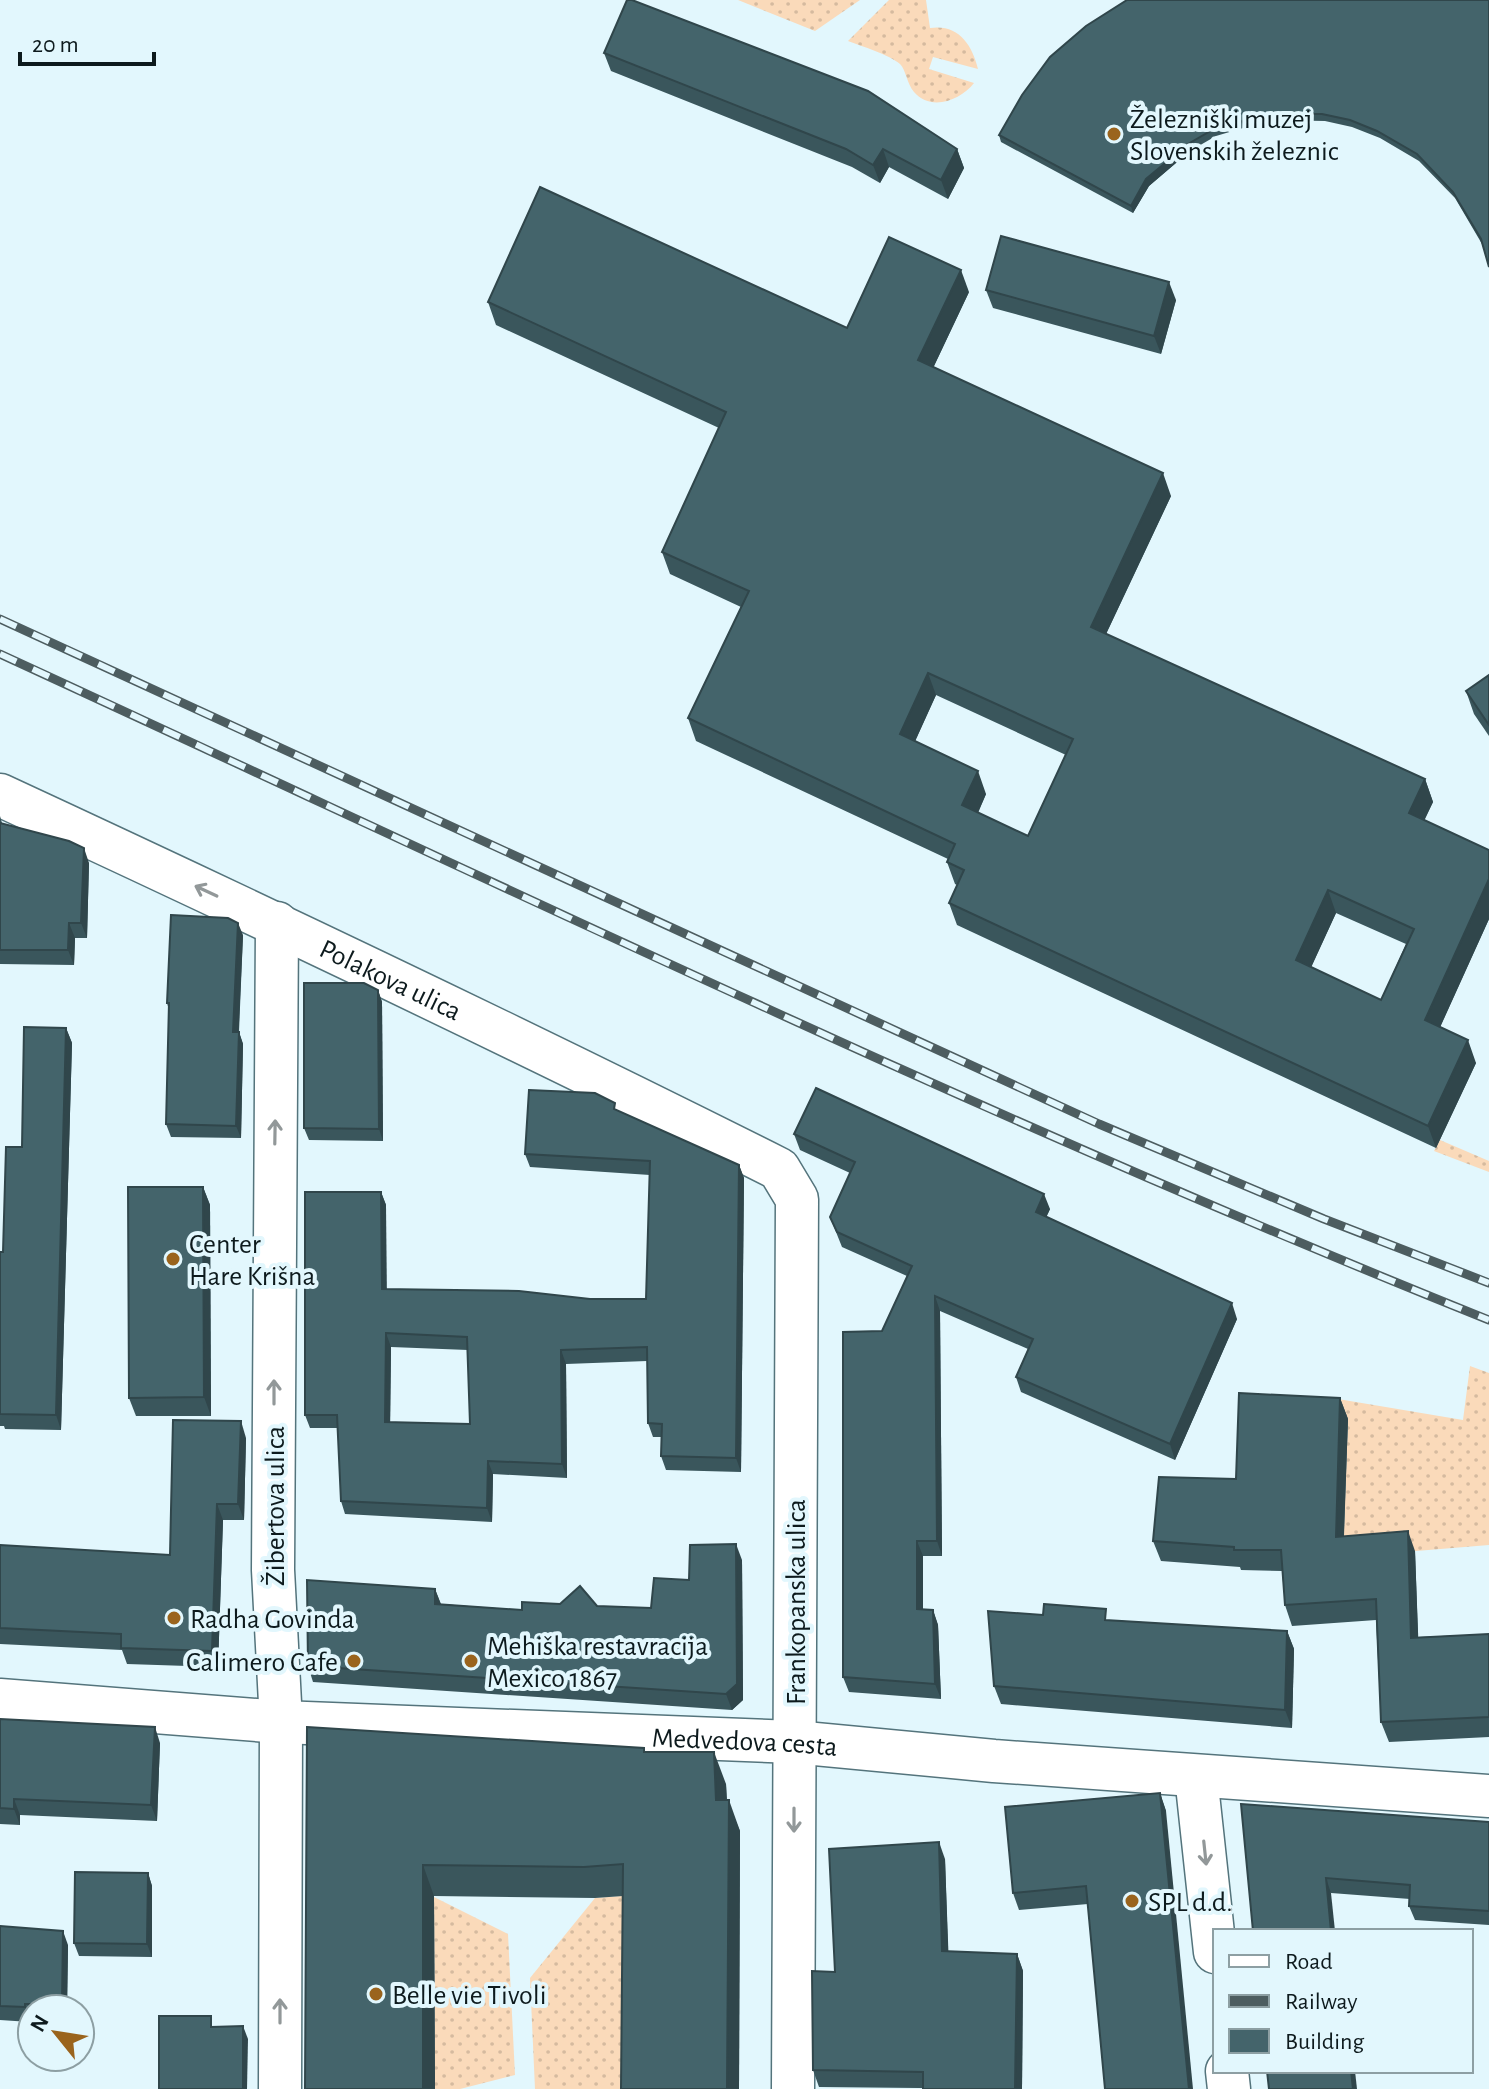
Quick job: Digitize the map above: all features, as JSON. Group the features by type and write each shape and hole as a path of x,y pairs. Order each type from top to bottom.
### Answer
{"street":[{"name":"Polakova ulica","path":"0,795 277,923 779,1169"},
{"name":"Žibertova ulica","path":"277,923 273,1570 281,1722 280,2089"},
{"name":"Frankopanska ulica","path":"779,1169 797,1199 793,2089"},
{"name":"Medvedova cesta","path":"0,1700 281,1722 794,1742 994,1761 1489,1796"},
{"path":"1196,1776 1213,1933"}],"shaded area":[{"path":"738,0 860,0 815,31"},
{"path":"889,0 926,0 930,28 948,29 968,44 978,69 933,57 929,69 974,83 962,94 937,102 921,98 914,92 900,64 848,41"},
{"path":"1440,1140 1489,1161 1489,1172 1434,1151"},
{"path":"1470,1366 1489,1373 1489,1545 1343,1557 1348,1419 1338,1399 1463,1420"},
{"path":"635,1895 634,2089 535,2089 530,1978 595,1898"},
{"path":"434,1897 508,1934 515,2075 460,2089 435,2089"}],"building":[{"path":"627,0 868,91 957,149 941,180 883,149 873,165 846,149 604,53"},
{"name":"Železniški muzej Slovenskih železnic","path":"1127,0 1489,0 1489,267 1481,239 1453,192 1417,154 1377,131 1350,120 1322,114 1268,114 1214,129 1188,144 1146,179 1131,206 999,135 1022,95 1050,57 1086,26"},
{"path":"540,187 847,328 889,237 961,270 918,360 1163,473 1091,627 1425,779 1409,813 1489,850 1489,879 1425,1020 1468,1040 1428,1126 949,903 964,870 947,862 955,844 688,718 749,591 662,552 726,412 488,302","holes":["928,673 1073,739 1028,836 962,805 978,771 900,734","1328,890 1414,929 1381,1000 1296,960"]},
{"path":"1001,236 1169,282 1154,336 986,290"},
{"path":"1489,675 1489,725 1466,691"},
{"path":"0,823 69,841 84,848 81,923 69,923 68,950 0,950"},
{"path":"171,915 228,918 238,923 233,1032 239,1032 236,1126 166,1124"},
{"path":"304,983 364,983 378,990 379,1129 304,1128"},
{"path":"24,1027 66,1028 56,1415 0,1414 0,1252 3,1252 6,1147 22,1147"},
{"path":"816,1088 1044,1194 1036,1212 1232,1303 1170,1444 1016,1377 1033,1339 935,1296 937,1541 917,1541 917,1609 933,1610 935,1684 843,1677 843,1332 882,1331 912,1266 837,1232 830,1217 855,1162 794,1134"},
{"path":"529,1090 595,1093 615,1103 614,1109 739,1165 736,1458 661,1456 662,1424 648,1423 647,1347 561,1350 562,1464 488,1461 487,1508 341,1501 337,1415 305,1415 305,1192 381,1192 382,1289 519,1291 590,1299 646,1299 650,1161 525,1154","holes":["386,1333 467,1337 470,1424 385,1422"]},
{"name":"Center Hare Krišna","path":"128,1187 203,1187 204,1397 129,1398"},
{"path":"1239,1393 1340,1398 1336,1537 1408,1531 1411,1638 1489,1634 1489,1717 1381,1722 1376,1599 1285,1605 1281,1550 1234,1550 1234,1547 1153,1541 1159,1477 1236,1479"},
{"path":"173,1420 241,1421 238,1504 217,1504 212,1651 121,1648 121,1634 0,1628 0,1545 170,1555"},
{"path":"736,1544 737,1684 726,1694 308,1666 307,1580 435,1589 435,1604 522,1610 522,1602 560,1604 580,1586 597,1606 651,1608 654,1578 689,1580 690,1545"},
{"path":"1044,1604 1106,1609 1105,1620 1287,1631 1285,1710 994,1686 988,1611 1043,1615"},
{"path":"0,1719 155,1727 151,1805 14,1799 14,1809 0,1808"},
{"name":"Belle vie Tivoli","path":"307,1727 644,1748 644,1752 714,1752 716,1800 729,1800 727,2089 621,2089 623,1864 584,1867 423,1865 423,2089 305,2089"},
{"path":"1160,1793 1189,2089 1105,2089 1086,1886 1013,1893 1005,1807"},
{"path":"1241,1804 1489,1822 1489,1911 1409,1906 1410,1885 1326,1878 1331,1929 1253,1929"},
{"path":"939,1842 942,1951 1017,1954 1015,2089 923,2089 923,2072 813,2070 812,1971 835,1972 829,1849"},
{"path":"75,1872 148,1873 147,1944 74,1943"},
{"path":"0,1926 63,1931 62,1993 16,1993 16,2007 0,2006"},
{"path":"159,2016 211,2016 211,2027 243,2026 243,2089 159,2089"},
{"path":"1267,2073 1351,2073 1353,2089 1269,2089"}],"railway":[{"path":"0,619 1099,1124 1324,1219 1489,1283"},
{"path":"0,654 926,1080 1300,1243 1489,1320"}],"place":[{"name":"Železniški muzej Slovenskih železnic","path":"1114,134"},
{"name":"Center Hare Krišna","path":"173,1259"},
{"name":"Radha Govinda","path":"174,1618"},
{"name":"Calimero Cafe","path":"354,1661"},
{"name":"Mehiška restavracija Mexico 1867","path":"471,1661"},
{"name":"SPL d.d.","path":"1132,1901"},
{"name":"Belle vie Tivoli","path":"376,1994"}]}
